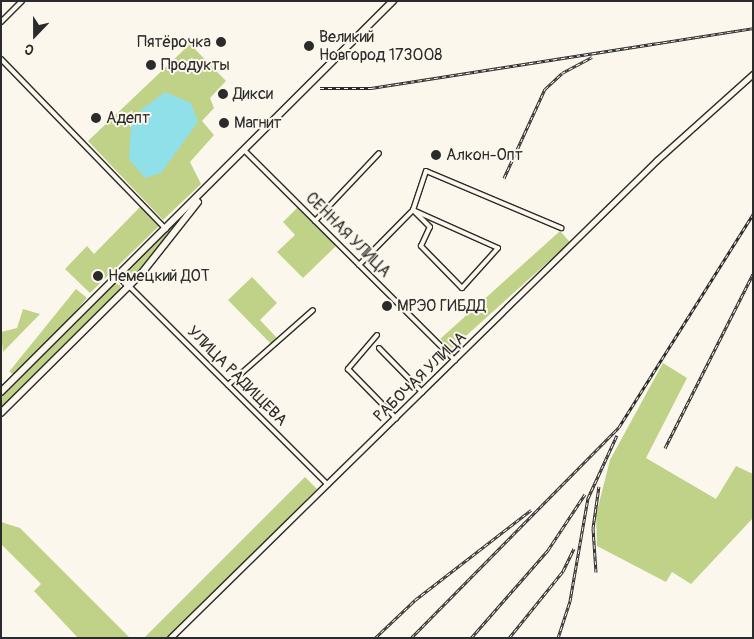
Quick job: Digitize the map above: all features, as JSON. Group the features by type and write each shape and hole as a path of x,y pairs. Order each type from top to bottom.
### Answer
{"main road":[{"path":"1,392 394,1"},
{"name":"РАБОЧАЯ УЛИЦА","path":"170,638 678,140 753,74"},
{"path":"1,413 129,286 206,190"},
{"path":"118,275 129,286"}],"street":[{"path":"1,22 22,1"},
{"path":"1,59 166,229"},
{"name":"СЕННАЯ УЛИЦА","path":"244,150 455,360"},
{"path":"315,221 379,153"},
{"path":"360,265 413,210 426,171 561,228"},
{"path":"413,210 498,248 462,288 421,246 430,227 413,210"},
{"name":"УЛИЦА РАДИЩЕВА","path":"129,286 328,485"},
{"path":"228,385 313,310"},
{"path":"376,335 348,369 396,418"},
{"path":"379,348 422,392"}],"green space":[{"path":"190,44 226,81 210,98 214,108 202,121 214,135 190,162 201,184 163,220 88,141"},
{"path":"140,207 159,226 90,293 65,269 87,246 94,254"},
{"path":"298,207 336,246 303,278 277,252 295,235 283,222"},
{"path":"186,212 133,278 127,277 126,271"},
{"path":"560,231 570,242 450,350 440,339"},
{"path":"252,277 277,303 260,320 277,338 271,344 228,300"},
{"path":"113,283 120,285 121,291 1,410 1,394"},
{"path":"76,289 87,298 20,380 9,371"},
{"path":"23,309 40,314 3,352 1,332 17,328"},
{"path":"663,363 687,378 646,458 716,499 736,466 753,474 753,518 691,584 672,572 666,582 597,546 596,515 610,460"},
{"path":"305,477 317,489 168,638 144,638"},
{"path":"1,522 20,528 130,638 78,638 34,591 41,584 1,544"}],"water":[{"path":"165,92 191,103 198,122 161,173 145,178 129,159 131,126 141,110"}],"railway":[{"path":"320,88 371,88 753,28"},
{"path":"504,178 545,89 562,73 592,57"},
{"path":"411,638 619,427 753,214"},
{"path":"665,448 753,274"},
{"path":"558,638 570,601 588,498 617,435"},
{"path":"596,572 593,528 599,486"},
{"path":"471,638 548,550 585,494"},
{"path":"375,638 415,600 531,510"},
{"path":"509,638 563,571 574,548"}],"place":[{"name":"Пятёрочка","path":"221,42"},
{"name":"Великий Новгород 173008","path":"309,46"},
{"name":"Продукты","path":"151,65"},
{"name":"Дикси","path":"223,94"},
{"name":"Адепт","path":"96,118"},
{"name":"Магнит","path":"224,123"},
{"name":"Алкон-Опт","path":"436,155"},
{"name":"Немецкий ДОТ","path":"98,276"},
{"name":"МРЭО ГИБДД","path":"387,306"}]}
